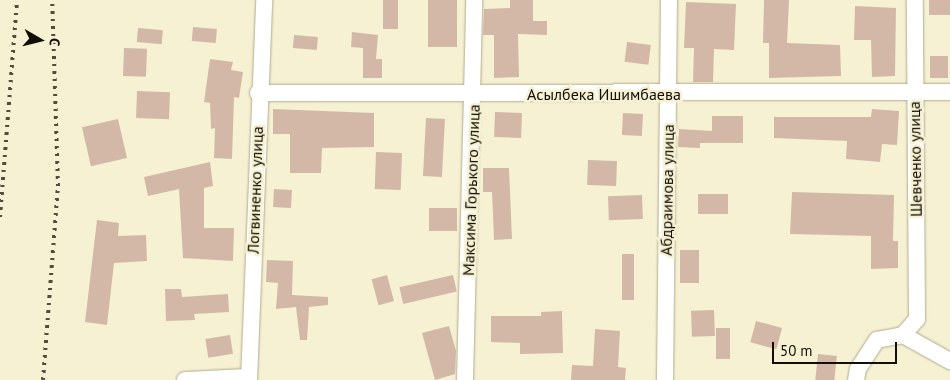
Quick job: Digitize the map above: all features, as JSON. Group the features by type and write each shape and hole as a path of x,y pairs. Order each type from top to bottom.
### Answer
{"street":[{"name":"Логвиненко улица","path":"249,378 258,93 264,0"},
{"name":"Максима Горького улица","path":"465,380 474,94 474,0"},
{"name":"Абдраимова улица","path":"665,380 668,0"},
{"name":"Шевченко улица","path":"903,336 917,319 914,92 915,0"},
{"name":"Асылбека Ишимбаева","path":"258,93 668,94 950,92"},
{"path":"856,380 858,369 877,340 903,336 950,361"},
{"path":"185,380 249,378"}],"building":[{"path":"383,0 398,0 398,29 383,29"},
{"path":"428,0 457,0 457,47 428,47"},
{"path":"510,0 533,0 533,21 547,21 547,35 518,34 519,77 494,78 494,35 483,35 484,9 510,8"},
{"path":"764,0 789,0 787,43 840,45 841,76 769,78 769,43 763,43"},
{"path":"929,0 950,0 950,15 929,15"},
{"path":"686,2 736,4 734,50 714,49 713,82 693,82 694,48 684,48"},
{"path":"855,6 896,8 895,76 872,77 871,40 854,40"},
{"path":"193,27 217,29 216,43 192,41"},
{"path":"138,28 163,30 162,44 137,42"},
{"path":"352,32 378,35 376,59 382,59 382,78 363,78 363,48 351,47"},
{"path":"294,35 318,37 317,50 293,48"},
{"path":"627,42 651,45 648,65 625,62"},
{"path":"124,48 147,49 146,77 123,76"},
{"path":"930,56 948,56 948,78 930,78"},
{"path":"210,59 233,62 231,70 243,72 239,98 234,97 232,159 214,158 215,128 211,129 210,103 204,102"},
{"path":"137,91 170,92 169,119 136,118"},
{"path":"273,109 374,113 374,147 322,148 321,173 290,173 290,134 273,134"},
{"path":"872,109 899,111 897,145 882,144 880,162 846,159 847,141 774,138 774,117 871,117"},
{"path":"495,112 522,113 521,138 494,137"},
{"path":"623,113 643,114 642,136 622,135"},
{"path":"712,116 743,116 743,143 700,143 700,148 678,147 679,129 712,131"},
{"path":"426,118 445,119 442,177 423,176"},
{"path":"118,119 127,158 91,166 82,127"},
{"path":"376,152 402,153 401,190 375,189"},
{"path":"588,160 617,161 616,186 587,185"},
{"path":"210,162 213,186 204,188 204,228 234,228 233,261 183,258 179,189 148,196 144,177"},
{"path":"483,168 509,168 512,239 494,240 492,192 483,192"},
{"path":"274,189 292,190 291,208 273,207"},
{"path":"792,192 894,195 893,241 898,241 898,268 871,269 871,236 790,234"},
{"path":"698,194 728,194 728,214 698,214"},
{"path":"642,195 643,219 609,220 608,196"},
{"path":"429,208 457,208 457,231 429,231"},
{"path":"97,220 119,223 118,236 146,235 147,261 114,263 107,325 85,322"},
{"path":"680,250 699,250 699,283 680,283"},
{"path":"622,254 634,254 634,300 622,300"},
{"path":"267,260 293,261 292,295 328,297 328,305 309,307 307,340 300,340 296,307 276,309 278,283 266,282"},
{"path":"387,275 394,301 379,305 372,279"},
{"path":"453,275 457,292 403,304 399,287"},
{"path":"165,289 181,289 182,297 228,294 229,312 194,314 195,320 166,321"},
{"path":"714,310 715,336 692,337 691,311"},
{"path":"562,311 563,353 520,354 520,343 491,342 491,316 541,316 541,312"},
{"path":"756,321 782,328 776,349 750,342"},
{"path":"449,326 456,351 455,374 435,380 422,333"},
{"path":"716,328 730,328 730,359 716,359"},
{"path":"595,329 620,331 618,367 626,368 625,380 571,380 572,365 593,366"},
{"path":"230,335 233,354 208,358 205,339"},
{"path":"818,354 837,356 834,380 815,380"}],"railway":[{"path":"0,217 17,0"},
{"path":"43,380 58,186 52,0"}]}
